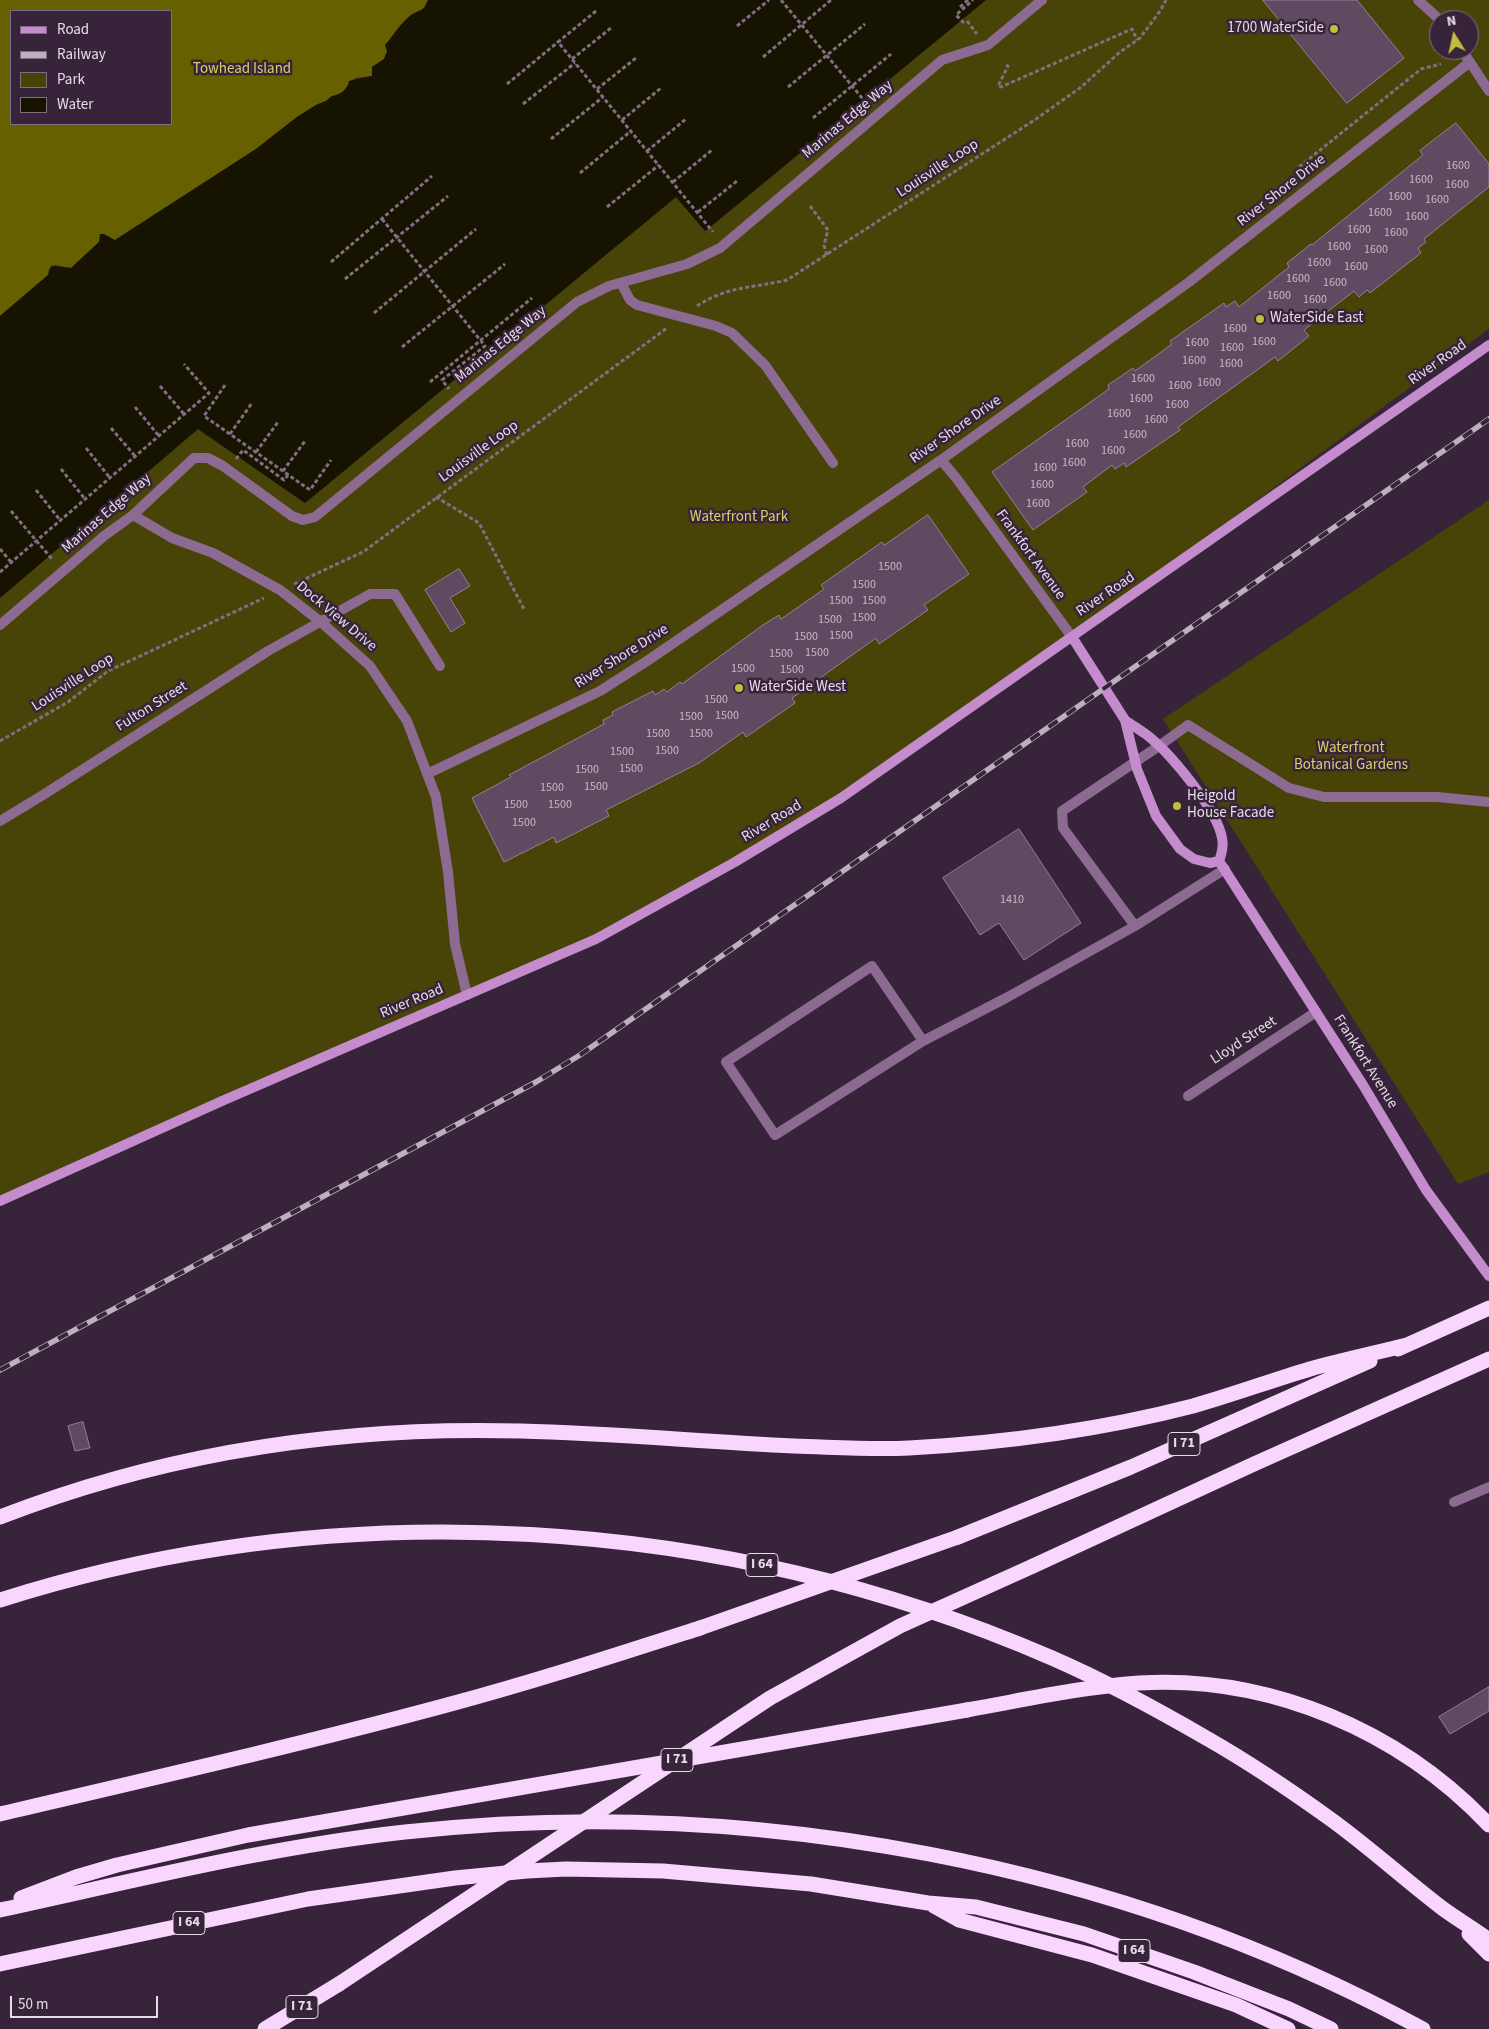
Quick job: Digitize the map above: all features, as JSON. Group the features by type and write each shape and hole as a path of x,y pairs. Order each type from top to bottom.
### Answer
{"highway":[{"name":"I 71","path":"0,1814 291,1746 440,1707 575,1668 700,1628 958,1536 1131,1467 1489,1308"},
{"path":"0,1517 91,1485 191,1459 299,1440 349,1435 401,1431 524,1431 860,1448 914,1448 1026,1437 1087,1429 1191,1406 1310,1369 1407,1345"},
{"name":"I 71","path":"265,2029 339,1984 770,1698 900,1626 1489,1359"},
{"name":"I 64","path":"0,1600 46,1586 176,1556 321,1537 392,1533 534,1534 641,1545 748,1562 817,1577 885,1596 985,1631 1055,1659 1211,1740 1331,1819 1442,1908 1489,1954"},
{"path":"0,1905 76,1877 117,1865 248,1835 1075,1691 1139,1683 1176,1682 1211,1685 1270,1696 1329,1715 1395,1748 1447,1786 1489,1825"},
{"path":"0,1910 277,1851 406,1832 477,1826 569,1823 641,1823 737,1828 893,1847 1064,1886 1214,1934 1377,2004 1423,2029"},
{"name":"I 64","path":"0,1964 308,1899 455,1878 527,1871 663,1871 811,1884 928,1903 976,1907 1084,1934 1194,1972 1289,2009 1331,2029"},
{"path":"928,1903 959,1920 1092,1955 1236,2005 1288,2029"},
{"path":"1442,1908 1489,1940"}],"street":[{"name":"Marinas Edge Way","path":"0,625 104,536 133,515 194,458 208,458 223,466 292,516 303,520 315,517 577,302 621,283 687,264 720,248 942,60 988,45 1042,0"},
{"path":"1418,0 1429,10"},
{"path":"1470,62 1489,91"},
{"name":"River Shore Drive","path":"427,774 600,691 647,661 941,460 1189,282 1470,62"},
{"path":"621,283 630,300 637,305 716,326 732,333 765,365 833,463"},
{"name":"River Road","path":"0,1201 222,1101 596,938 735,862 841,798 1489,345"},
{"name":"Frankfort Avenue","path":"941,460 958,479 1072,637 1125,720 1146,794 1156,816 1180,848 1194,859 1222,865"},
{"name":"Dock View Drive","path":"133,515 172,538 213,553 280,590 321,622 370,666 407,721 436,797 448,872 455,944 467,995"},
{"name":"Fulton Street","path":"0,821 268,651 370,594 395,594 440,666"},
{"name":"Frankfort Avenue","path":"1125,720 1159,746 1205,802 1218,825 1222,838 1222,865 1426,1190 1489,1276"},
{"path":"1136,926 1063,828 1062,811 1136,763 1188,725 1289,788 1324,798 1437,797 1489,802"},
{"path":"923,1041 872,966 726,1062 775,1135 923,1041 1006,998 1136,926 1222,865"},
{"name":"Lloyd Street","path":"1188,1096 1316,1012"},
{"path":"1454,1502 1489,1486"}],"path":[{"path":"737,26 769,0"},
{"path":"782,0 867,104"},
{"path":"763,57 831,0"},
{"path":"960,8 968,0"},
{"path":"973,0 956,15 979,36"},
{"name":"Louisville Loop","path":"693,309 713,296 733,289 764,286 787,280 1036,120 1080,88 1120,52 1137,40 1160,11 1166,0"},
{"path":"507,84 596,11"},
{"path":"788,87 865,24"},
{"path":"572,59 611,28"},
{"path":"1006,65 1008,66 998,86 1001,87 1132,29 1137,40"},
{"path":"558,42 713,232"},
{"path":"813,118 891,54"},
{"path":"597,89 636,58"},
{"path":"523,104 575,63"},
{"path":"1299,167 1421,69 1444,64"},
{"path":"622,120 661,88"},
{"path":"551,139 603,97"},
{"path":"647,151 686,119"},
{"path":"580,172 631,131"},
{"path":"673,182 712,150"},
{"path":"607,207 659,165"},
{"path":"331,262 432,176"},
{"path":"698,212 737,181"},
{"path":"345,279 448,196"},
{"path":"810,206 828,230 824,245 826,256"},
{"path":"382,219 485,346 442,380 449,389"},
{"path":"374,313 476,230"},
{"path":"402,347 505,264"},
{"path":"430,382 532,298"},
{"name":"Louisville Loop","path":"292,585 362,552 672,324"},
{"path":"0,572 38,543 60,520 209,393 184,364"},
{"path":"225,385 204,416 310,490 331,460"},
{"path":"160,386 184,414"},
{"path":"230,434 252,403"},
{"path":"135,407 159,436"},
{"path":"256,452 278,422"},
{"path":"111,428 135,456"},
{"path":"283,471 305,441"},
{"path":"86,448 110,478"},
{"path":"236,460 242,450 284,480 288,474"},
{"path":"61,469 85,499"},
{"path":"36,490 60,520"},
{"path":"436,497 479,523 525,611"},
{"path":"11,511 52,559"},
{"path":"0,549 11,562"},
{"name":"Louisville Loop","path":"0,741 68,702 108,671 269,596"}],"green space":[{"name":"Towhead Island","path":"0,0 428,0 424,8 385,45 388,51 384,59 372,67 372,76 356,78 350,81 344,91 297,117 256,149 115,240 99,242 71,268 55,265 49,269 48,275 0,316"},
{"name":"Waterfront Park","path":"986,0 1489,0 1489,329 1072,637 841,798 596,939 0,1200 0,598 198,429 305,503 676,197 706,231"},
{"name":"Waterfront Botanical Gardens","path":"1489,500 1489,1172 1458,1184 1163,719"}],"water":[{"path":"428,0 986,0 705,231 676,197 305,503 198,429 0,598 0,316 48,275 51,266 71,268 99,242 100,234 115,240 256,149 297,117 332,96 341,93 347,87 349,81 372,76 372,67 384,59 387,51 385,45 404,21 423,8"}],"building":[{"name":"1700 WaterSide","path":"1263,0 1357,0 1404,58 1347,103"},
{"name":"WaterSide East","path":"1456,123 1489,164 1489,187 1424,239 1426,242 1418,248 1421,253 1370,293 1367,290 1359,297 1354,291 1304,330 1309,336 1278,361 1275,357 1178,427 1180,430 1126,467 1124,463 1115,469 1112,465 1083,487 1087,492 1033,530 992,472 1109,389 1108,385 1133,368 1135,371 1172,344 1170,341 1224,303 1226,307 1235,301 1239,307 1289,267 1287,263 1423,155 1420,151"},
{"name":"WaterSide West","path":"928,515 969,574 924,605 928,610 879,644 876,638 792,698 795,703 746,737 743,732 699,763 606,810 609,816 556,843 554,837 504,862 472,798 511,777 509,775 604,724 603,720 613,715 612,712 653,691 655,695 664,689 667,692 680,682 682,684 763,625 779,615 781,619 817,594 824,589 821,585 882,542 884,545"},
{"path":"459,569 470,586 450,598 465,623 451,632 425,590"},
{"path":"1019,829 1081,923 1024,960 999,923 980,935 943,878"},
{"path":"83,1422 90,1448 75,1451 68,1426"},
{"path":"1489,1687 1489,1711 1450,1734 1439,1717"}],"railway":[{"path":"0,1370 536,1082 580,1055 1489,419"}],"place":[{"name":"1700 WaterSide","path":"1334,29"},
{"name":"WaterSide East","path":"1260,319"},
{"name":"WaterSide West","path":"739,688"},
{"name":"Heigold House Facade","path":"1177,806"}]}
